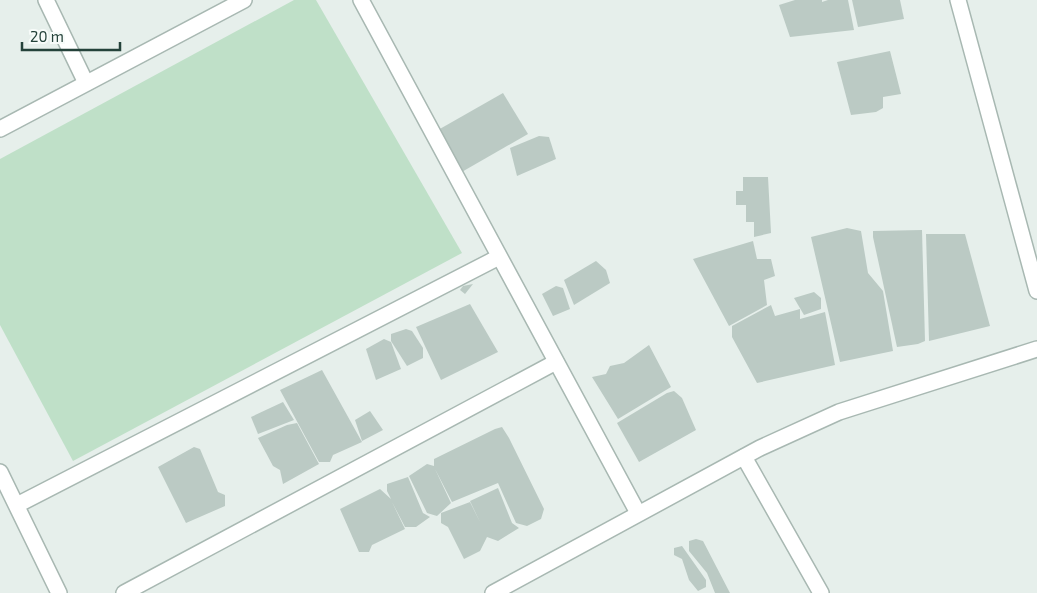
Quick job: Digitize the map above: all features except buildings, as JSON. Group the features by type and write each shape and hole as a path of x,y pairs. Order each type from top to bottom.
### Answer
{"street":[{"path":"46,0 86,83"},
{"path":"0,129 244,0"},
{"path":"361,0 638,513"},
{"path":"958,0 1037,291"},
{"path":"17,505 499,257"},
{"path":"493,593 744,457 839,412 1037,349"},
{"path":"124,593 556,362"},
{"path":"744,457 821,593"},
{"path":"0,472 59,593"}],"green space":[{"path":"294,0 316,0 462,253 73,461 0,325 0,159"}]}
